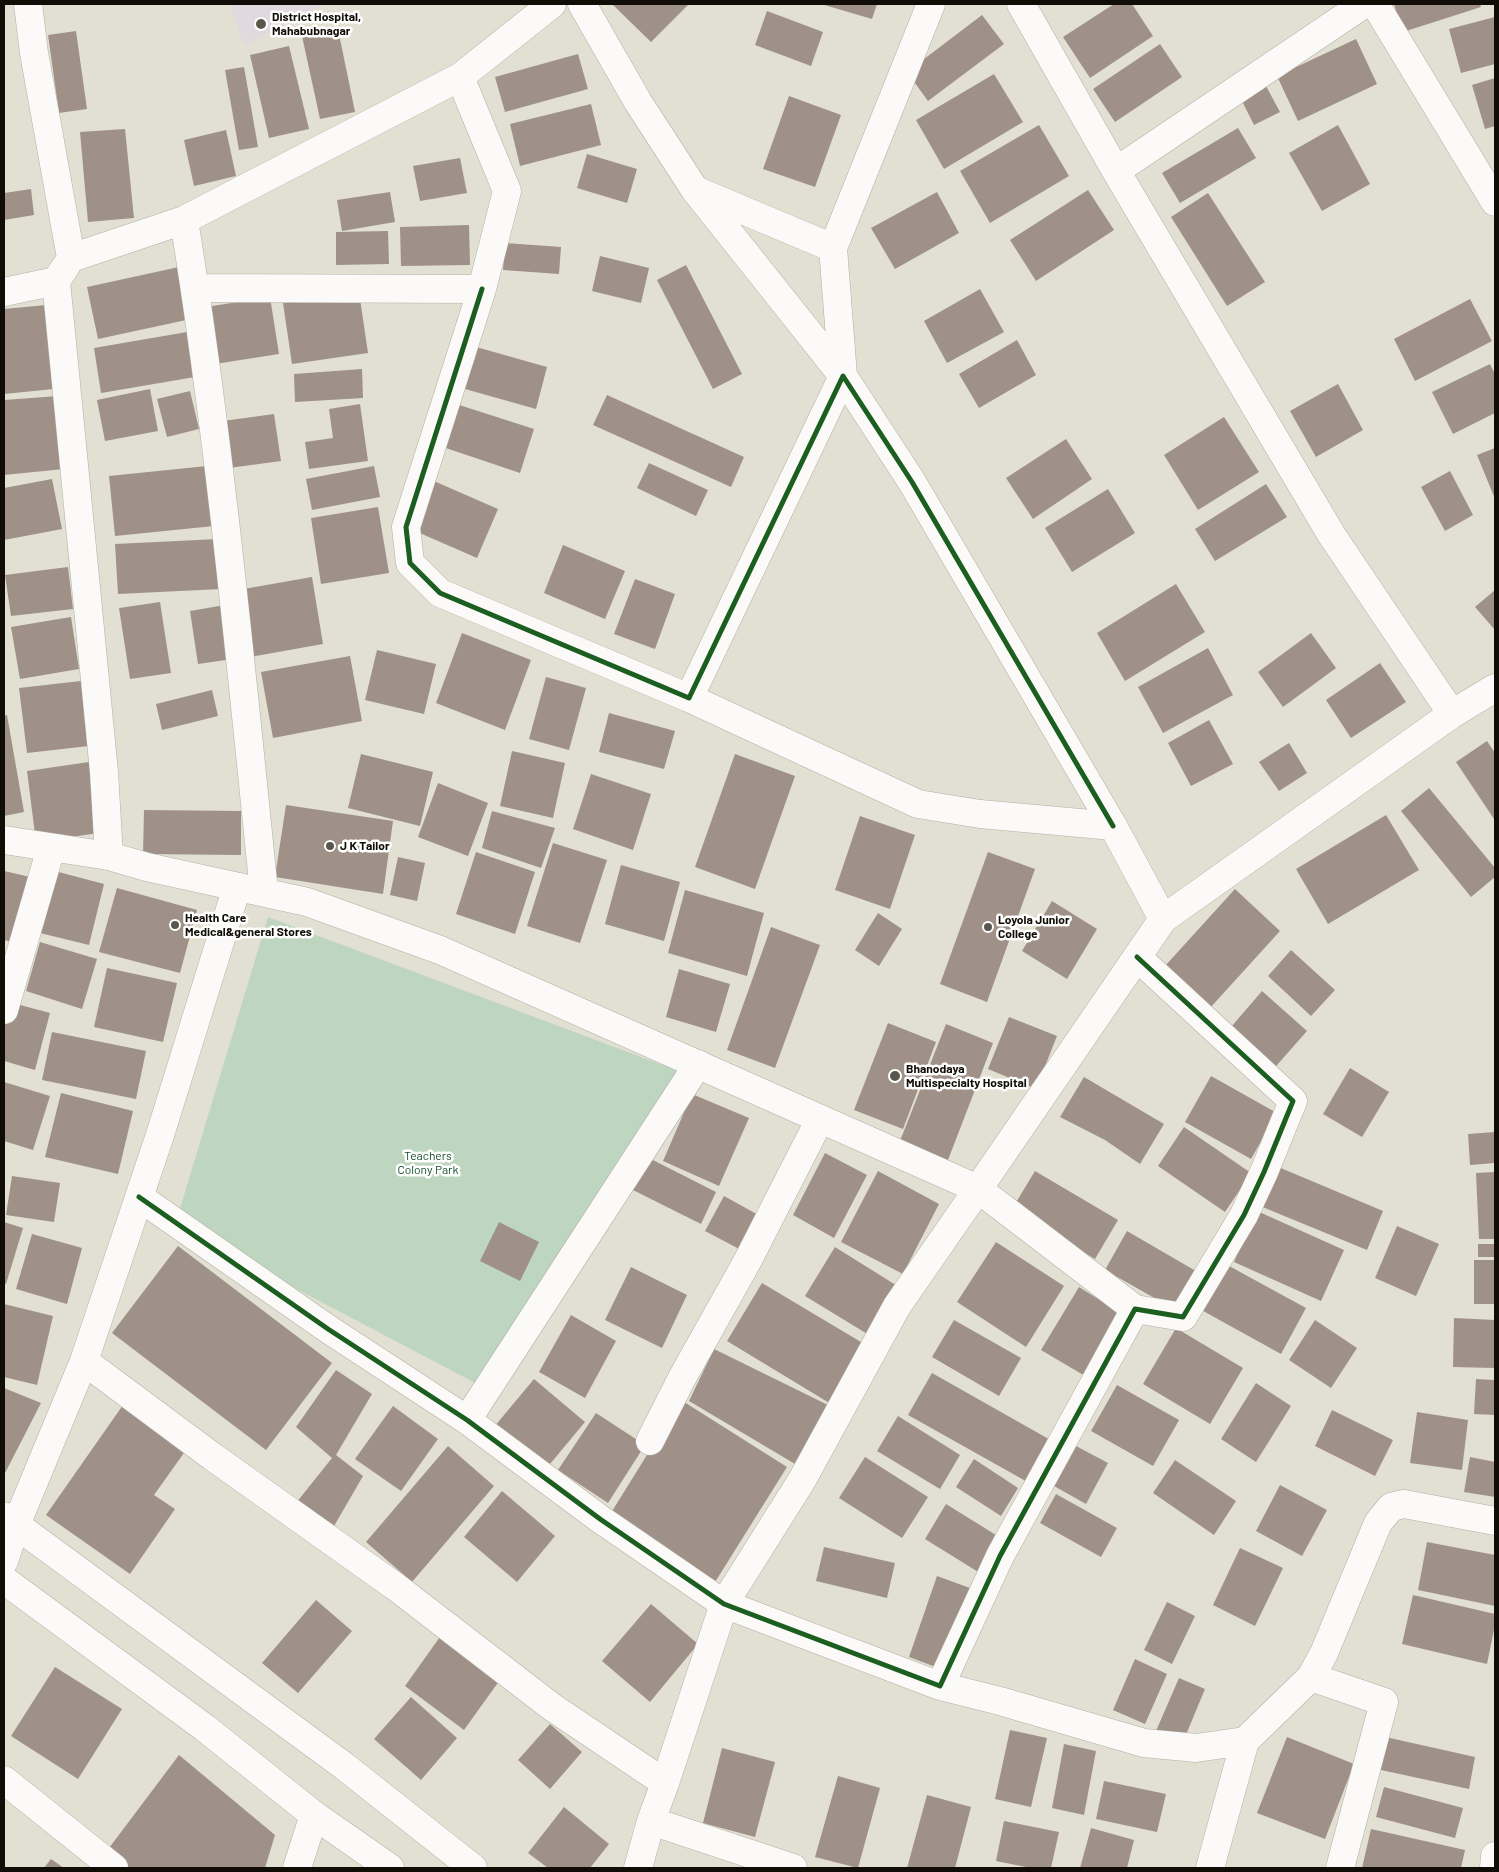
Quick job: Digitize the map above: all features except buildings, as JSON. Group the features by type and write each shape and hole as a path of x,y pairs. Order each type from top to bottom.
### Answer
{"street":[{"path":"28,4 34,53 71,258"},
{"path":"109,856 104,772 56,281 71,258 184,220 460,77 552,4"},
{"path":"582,4 638,102 695,190 843,376 912,482 1113,826 1163,920"},
{"path":"689,698 843,376 833,248 931,4"},
{"path":"1021,4 1116,171 1331,534 1452,714"},
{"path":"1116,171 1364,4"},
{"path":"1375,4 1495,202"},
{"path":"460,77 507,191 482,289 406,527 410,563 440,593 689,698 918,804 980,814 1113,826"},
{"path":"695,190 833,248"},
{"path":"184,220 195,288 228,539 264,892"},
{"path":"4,292 56,281"},
{"path":"195,288 482,289"},
{"path":"638,1868 651,1821 724,1604 802,1480 897,1306 1163,920 1452,714 1495,688"},
{"path":"4,840 109,856 147,867 307,902 440,950 978,1188 1135,1309 1183,1317 1244,1215 1293,1101 1137,957"},
{"path":"4,1010 51,848"},
{"path":"4,1561 10,1521 84,1362 160,1135 237,887"},
{"path":"467,1420 698,1064"},
{"path":"650,1441 682,1378 748,1260 820,1119"},
{"path":"139,1197 328,1329 467,1420 600,1519 724,1604 940,1686 1000,1701 1144,1743 1196,1748 1246,1741"},
{"path":"940,1686 1000,1556 1135,1309"},
{"path":"84,1362 213,1457 396,1587 552,1707 665,1783"},
{"path":"1210,1868 1246,1741 1311,1677 1324,1652 1378,1523 1391,1506 1404,1504 1495,1521"},
{"path":"10,1521 344,1766 473,1868"},
{"path":"4,1580 205,1728 314,1815 390,1868"},
{"path":"1311,1677 1384,1702 1340,1868"},
{"path":"4,1780 114,1868"},
{"path":"297,1868 314,1815"},
{"path":"651,1821 793,1868"},
{"path":"1494,1868 1495,1856"}],"shaded area":[{"name":"District Hospital, Mahabubnagar","path":"230,4 326,4 244,45"}],"green space":[{"name":"Teachers Colony Park","path":"268,917 681,1072 498,1395 175,1225"}],"cycle path":[{"path":"482,289 406,527 410,563 440,593 689,698 843,376 912,482 1113,826"},
{"path":"139,1197 328,1329 467,1420 600,1519 724,1604 940,1686 1000,1556 1135,1309 1183,1317 1244,1215 1293,1101 1137,957"}],"place":[{"name":"District Hospital, Mahabubnagar","path":"261,24"},
{"name":"J K Tailor","path":"330,846"},
{"name":"Health Care Medical&general Stores","path":"175,925"},
{"name":"Loyola Junior College","path":"988,927"},
{"name":"Bhanodaya Multispecialty Hospital","path":"895,1076"}]}
